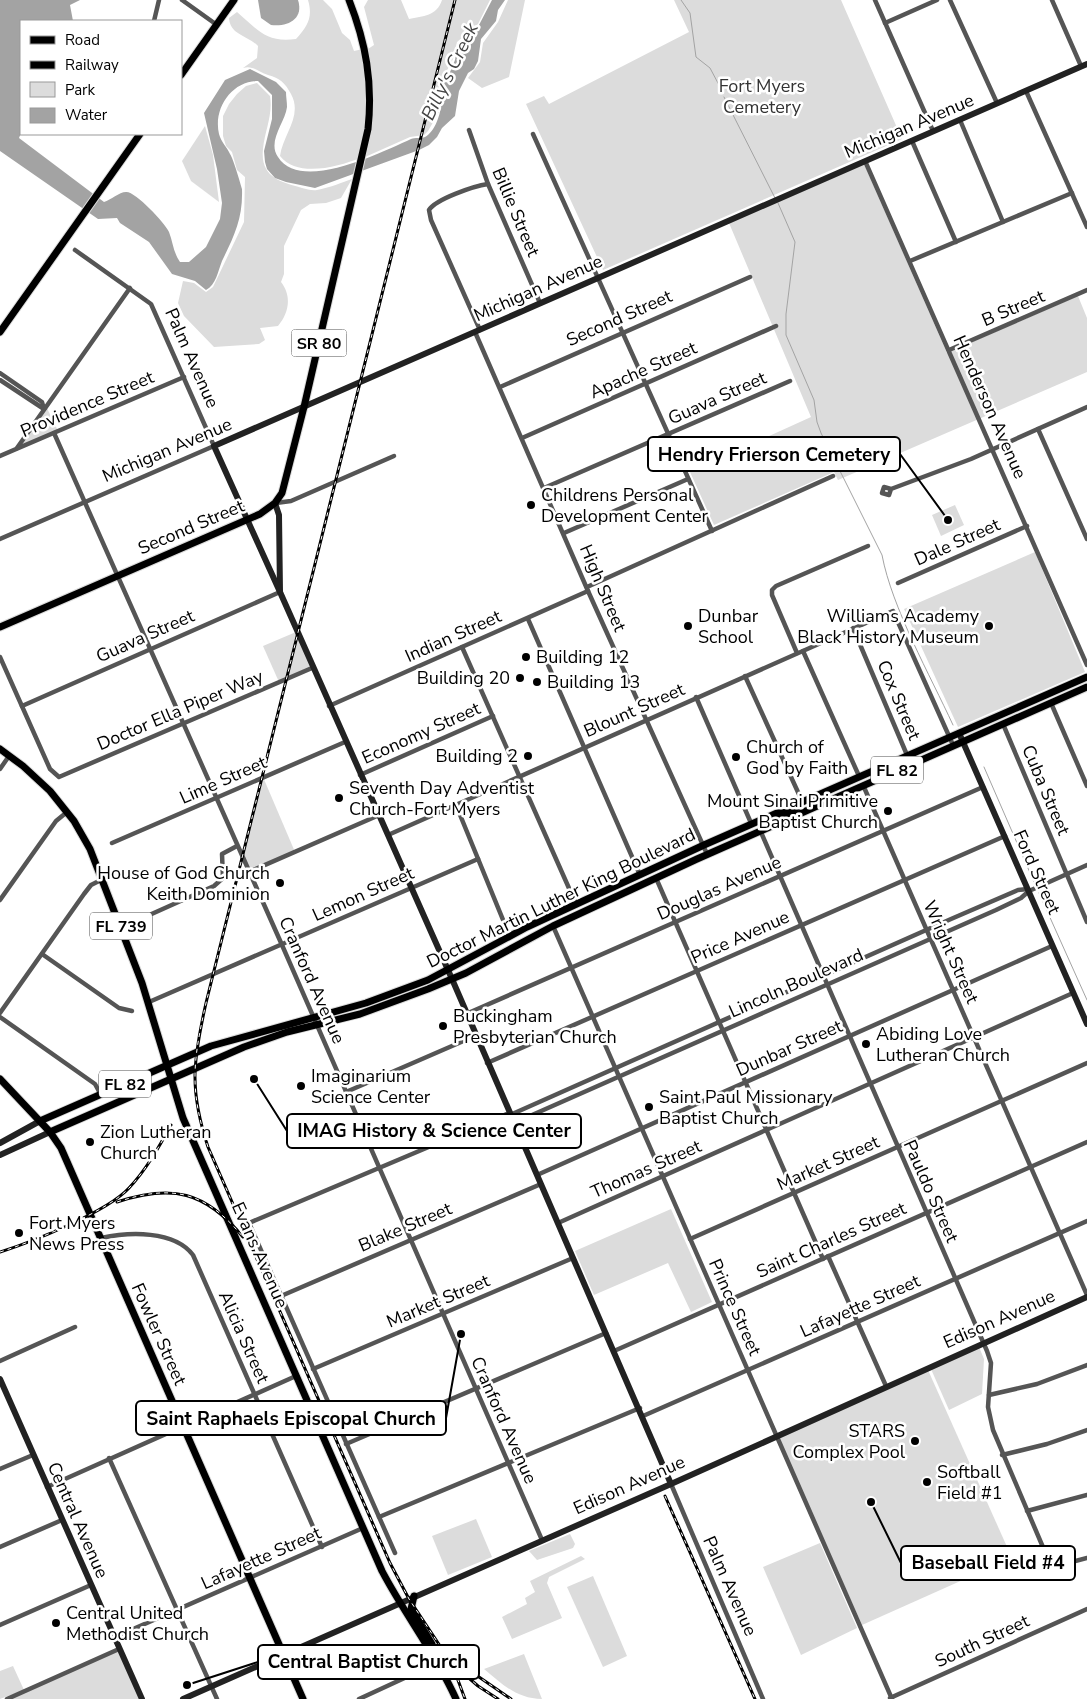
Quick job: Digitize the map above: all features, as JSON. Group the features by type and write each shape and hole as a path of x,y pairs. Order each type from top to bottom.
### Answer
{"main road":[{"path":"184,66 217,25 234,0"},
{"name":"SR 80","path":"275,503 284,486 364,152 370,109 370,72 361,33 349,0"},
{"path":"0,332 139,135"},
{"name":"Second Street","path":"0,627 247,520 267,510 275,503"},
{"name":"Doctor Martin Luther King Boulevard","path":"40,1121 167,1065 235,1038 398,992 448,970 576,904 640,874 867,772 1087,677"},
{"name":"Doctor Martin Luther King Boulevard","path":"171,1079 270,1037 398,1001 452,979 556,924 760,830 1087,687"},
{"name":"FL 739","path":"0,749 37,778 67,812"},
{"path":"862,785 867,772"},
{"path":"769,826 778,818 800,806 802,801"},
{"name":"Evans Avenue","path":"67,812 85,840 103,879 149,1002 184,1118 296,1376 363,1528 399,1604 436,1661 456,1699"},
{"path":"589,909 592,901 612,891 615,887"},
{"path":"556,924 574,910 576,904"},
{"name":"Fowler Street","path":"0,1079 50,1132 60,1148 303,1699"},
{"name":"FL 82","path":"50,1132 171,1079"},
{"path":"414,1596 411,1609 432,1644 436,1661"}],"street":[{"path":"154,20 159,0"},
{"path":"182,0 217,25"},
{"path":"875,0 933,131"},
{"path":"885,23 937,0"},
{"path":"950,0 997,103"},
{"path":"1052,0 1084,65"},
{"name":"Michigan Avenue","path":"0,539 1084,65"},
{"path":"1026,91 1087,227"},
{"path":"960,120 1003,222"},
{"name":"Billie Street","path":"469,130 488,184 540,303"},
{"path":"533,134 712,531"},
{"path":"912,141 956,242"},
{"name":"Henderson Avenue","path":"865,161 994,448 1087,665"},
{"name":"High Street","path":"488,184 478,185 432,206 429,210 431,220 522,438 708,854"},
{"path":"910,262 1072,193"},
{"name":"Palm Avenue","path":"75,250 151,304 280,592 377,816 452,979 509,1114 640,1408 764,1699"},
{"name":"Second Street","path":"500,387 750,277"},
{"path":"16,449 130,288"},
{"name":"B Street","path":"949,350 1087,290"},
{"name":"Apache Street","path":"522,438 776,326"},
{"path":"0,373 42,402 44,409"},
{"name":"Providence Street","path":"0,456 184,377"},
{"path":"0,380 44,409"},
{"name":"Guava Street","path":"544,488 790,381"},
{"path":"891,489 994,448 1087,407"},
{"path":"1038,429 1087,539"},
{"name":"Cranford Avenue","path":"54,433 317,1024 378,1168 542,1540"},
{"name":"Second Street","path":"275,503 291,501 394,456"},
{"name":"Indian Street","path":"329,706 528,619 588,589 833,476"},
{"path":"564,533 688,479"},
{"path":"275,503 279,515 280,592"},
{"name":"Dale Street","path":"898,584 1027,526"},
{"path":"797,653 774,601 772,590 776,586 868,546"},
{"name":"Guava Street","path":"22,706 280,592"},
{"name":"Blount Street","path":"386,836 894,610 950,737"},
{"path":"528,619 640,874"},
{"name":"Cox Street","path":"853,628 907,755"},
{"path":"462,648 576,904"},
{"path":"804,651 858,776"},
{"path":"0,657 22,706"},
{"name":"Doctor Ella Piper Way","path":"22,706 50,769 59,777 312,668"},
{"path":"745,676 802,801"},
{"path":"696,697 751,824"},
{"path":"1051,703 1087,786"},
{"name":"Economy Street","path":"360,775 493,716"},
{"name":"Cuba Street","path":"1002,724 1087,922"},
{"name":"Ford Street","path":"959,733 1087,1024"},
{"path":"950,737 954,745"},
{"name":"Lime Street","path":"112,843 345,742"},
{"path":"0,769 9,756"},
{"name":"Wright Street","path":"862,785 1087,1296"},
{"name":"Douglas Avenue","path":"466,1014 984,787"},
{"path":"456,805 510,937"},
{"path":"0,900 56,821 67,812"},
{"path":"249,872 377,816"},
{"name":"Pauldo Street","path":"760,830 991,1363 989,1395 993,1430 1027,1512 1053,1567 1087,1558"},
{"name":"Price Avenue","path":"487,1062 1005,836"},
{"path":"136,921 214,886 223,878 222,854 237,846"},
{"name":"Lemon Street","path":"149,1002 478,858"},
{"name":"Lincoln Boulevard","path":"281,1296 249,1223 509,1114 1018,890 1028,890 1087,865"},
{"path":"656,878 823,1259"},
{"path":"102,1095 95,1084 0,1015 84,894 91,885 103,879"},
{"name":"Lincoln Boulevard","path":"514,1123 1021,898 1028,890"},
{"name":"Prince Street","path":"556,924 571,968 592,1017 891,1699"},
{"name":"Dunbar Street","path":"537,1175 1052,946"},
{"path":"42,954 119,1008 132,1011"},
{"name":"Thomas Street","path":"558,1223 1073,993"},
{"path":"346,1092 475,1036"},
{"name":"Market Street","path":"690,1239 1087,1063"},
{"name":"FL 82","path":"0,1144 40,1121"},
{"name":"FL 82","path":"0,1155 50,1132"},
{"name":"Saint Charles Street","path":"614,1351 1087,1142"},
{"name":"Blake Street","path":"281,1296 541,1184"},
{"name":"Lafayette Street","path":"643,1416 1087,1221"},
{"name":"Alicia Street","path":"101,1238 138,1235 161,1237 180,1243 188,1249 196,1262 322,1547"},
{"path":"828,1256 886,1386"},
{"name":"Market Street","path":"313,1369 573,1258"},
{"path":"281,1296 395,1553"},
{"name":"Edison Avenue","path":"184,1699 671,1484 1087,1296"},
{"path":"0,1361 75,1326"},
{"path":"346,1444 606,1333"},
{"path":"989,1395 1037,1384 1087,1365"},
{"path":"47,1487 296,1376"},
{"name":"Central Avenue","path":"0,1379 2,1391 33,1454 142,1699"},
{"path":"379,1517 640,1408"},
{"path":"1002,1455 1047,1444 1087,1430"},
{"path":"0,1469 33,1454"},
{"path":"109,1458 217,1699"},
{"path":"1027,1512 1087,1495"},
{"path":"0,1548 62,1520"},
{"name":"Lafayette Street","path":"115,1637 363,1528"},
{"path":"0,1625 91,1585"},
{"name":"South Street","path":"891,1699 1087,1609"},
{"path":"7,1699 119,1649"},
{"path":"359,1699 436,1661"}],"green space":[{"path":"308,0 323,0 332,9 342,33 350,40 354,51 363,49 368,109 360,158 341,165 318,169 297,167 287,163 280,156 294,117 294,102 287,87 279,79 253,68 243,68 257,58 258,46 232,28 229,18 237,12 263,34 277,39 296,39 304,30 310,16"},
{"path":"368,0 401,0 409,19 433,12 442,0 490,0 478,24 457,42 453,59 442,80 442,98 438,103 439,112 428,131 424,135 410,137 365,157 373,96 368,49 374,45 364,7"},
{"path":"508,0 525,0 509,77 482,88 468,78 480,62 483,43 498,22"},
{"name":"Fort Myers Cemetery","path":"674,0 841,0 902,139 603,270 526,104 544,96 549,104 689,32"},
{"path":"257,83 270,96 271,103 263,149 263,158 268,172 273,177 286,183 313,190 326,188 352,179 341,198 326,203 310,204 301,210 284,246 284,274 281,282 287,293 288,304 285,316 278,326 260,328 265,340 259,344 214,347 184,316 178,303 183,281 194,283 206,292 213,287 244,222 245,177 237,170 232,152 226,146 223,136 223,116 237,94 246,86"},
{"path":"205,126 213,155 219,202 191,181 182,161"},
{"path":"864,164 947,353 1078,296 1087,318 1087,372 838,480 834,472 714,525 690,472 811,417 729,223"},
{"path":"46,406 58,431 16,449"},
{"path":"955,505 964,525 941,536 932,515"},
{"path":"1035,552 1085,672 958,727 904,609"},
{"path":"296,632 312,668 279,682 263,646"},
{"path":"263,777 295,852 249,872 242,857"},
{"path":"671,1209 712,1302 691,1312 668,1263 594,1295 575,1251"},
{"path":"979,1347 984,1359 982,1394 949,1410 931,1369"},
{"path":"928,1370 1012,1558 862,1625 778,1437"},
{"path":"476,1519 492,1557 448,1575 432,1536"},
{"path":"570,1534 575,1544 573,1548 537,1560 529,1551"},
{"path":"820,1543 857,1628 801,1655 763,1567"},
{"path":"581,1556 585,1559 549,1577 547,1583 562,1618 512,1639 502,1617 527,1604 525,1598 535,1592 530,1581"},
{"path":"593,1576 627,1656 603,1667 567,1587"},
{"path":"118,1651 141,1699 10,1699"},
{"path":"524,1654 542,1699 525,1696 510,1690 484,1669"},
{"path":"13,1666 24,1690 0,1699 0,1671"}],"water":[{"path":"0,0 80,0 70,5 73,20 20,20 19,138 104,202 123,192 130,193 136,197 156,215 169,232 180,262 189,262 206,247 220,219 222,203 217,169 204,113 225,80 250,69 276,82 286,92 286,113 275,138 274,145 278,157 289,167 304,171 323,171 342,166 362,160 411,139 423,138 429,135 439,117 441,104 444,99 444,80 448,77 455,60 458,43 479,25 492,0 505,0 498,10 496,21 481,39 478,61 474,69 468,73 459,91 455,116 442,128 429,145 315,188 275,178 267,169 264,151 272,119 272,95 258,81 249,82 233,91 222,106 218,124 220,137 231,156 242,189 241,209 237,227 216,277 212,285 206,290 195,281 172,274 149,242 120,223 117,218 98,219 0,151"},
{"path":"258,0 298,0 299,12 297,17 289,23 271,25 261,18"}],"waterway":[{"path":"681,0 690,13 696,57 710,68 719,85"},
{"path":"724,97 775,198"},
{"path":"778,203 795,242 786,314 786,335 814,400 817,422 821,433 882,555 894,597 903,619 953,725"},
{"path":"984,767 1034,882"},
{"path":"1039,893 1087,1000"}],"railway":[{"path":"455,0 206,1003 198,1042 195,1075 198,1108 208,1147 390,1563 409,1599 452,1664 465,1699"},
{"path":"0,1252 68,1225 104,1207 118,1197 141,1174 171,1125"},
{"path":"117,1202 155,1193 171,1193 186,1196 201,1201 215,1210 243,1237"},
{"path":"665,1496 755,1699"},
{"path":"447,1647 479,1677 511,1699"},
{"path":"455,1666 478,1686 498,1699"}],"place":[{"name":"Childrens Personal Development Center","path":"531,505"},
{"name":"Hendry Frierson Cemetery","path":"948,520"},
{"name":"Dunbar School","path":"688,626"},
{"name":"Williams Academy Black History Museum","path":"989,626"},
{"name":"Building 12","path":"526,657"},
{"name":"Building 20","path":"520,678"},
{"name":"Building 13","path":"537,682"},
{"name":"Building 2","path":"528,756"},
{"name":"Church of God by Faith","path":"736,757"},
{"name":"Seventh Day Adventist Church-Fort Myers","path":"339,798"},
{"name":"Mount Sinai Primitive Baptist Church","path":"888,811"},
{"name":"House of God Church Keith Dominion","path":"280,883"},
{"name":"Buckingham Presbyterian Church","path":"443,1026"},
{"name":"Abiding Love Lutheran Church","path":"866,1044"},
{"name":"IMAG History & Science Center","path":"254,1079"},
{"name":"Imaginarium Science Center","path":"301,1086"},
{"name":"Saint Paul Missionary Baptist Church","path":"649,1107"},
{"name":"Zion Lutheran Church","path":"90,1142"},
{"name":"Fort Myers News Press","path":"19,1233"},
{"name":"Saint Raphaels Episcopal Church","path":"461,1334"},
{"name":"STARS Complex Pool","path":"915,1441"},
{"name":"Softball Field #1","path":"927,1482"},
{"name":"Baseball Field #4","path":"871,1502"},
{"name":"Central United Methodist Church","path":"56,1623"},
{"name":"Central Baptist Church","path":"187,1685"}],"water label":[{"name":"Billy's Creek","path":"449,71"}]}
